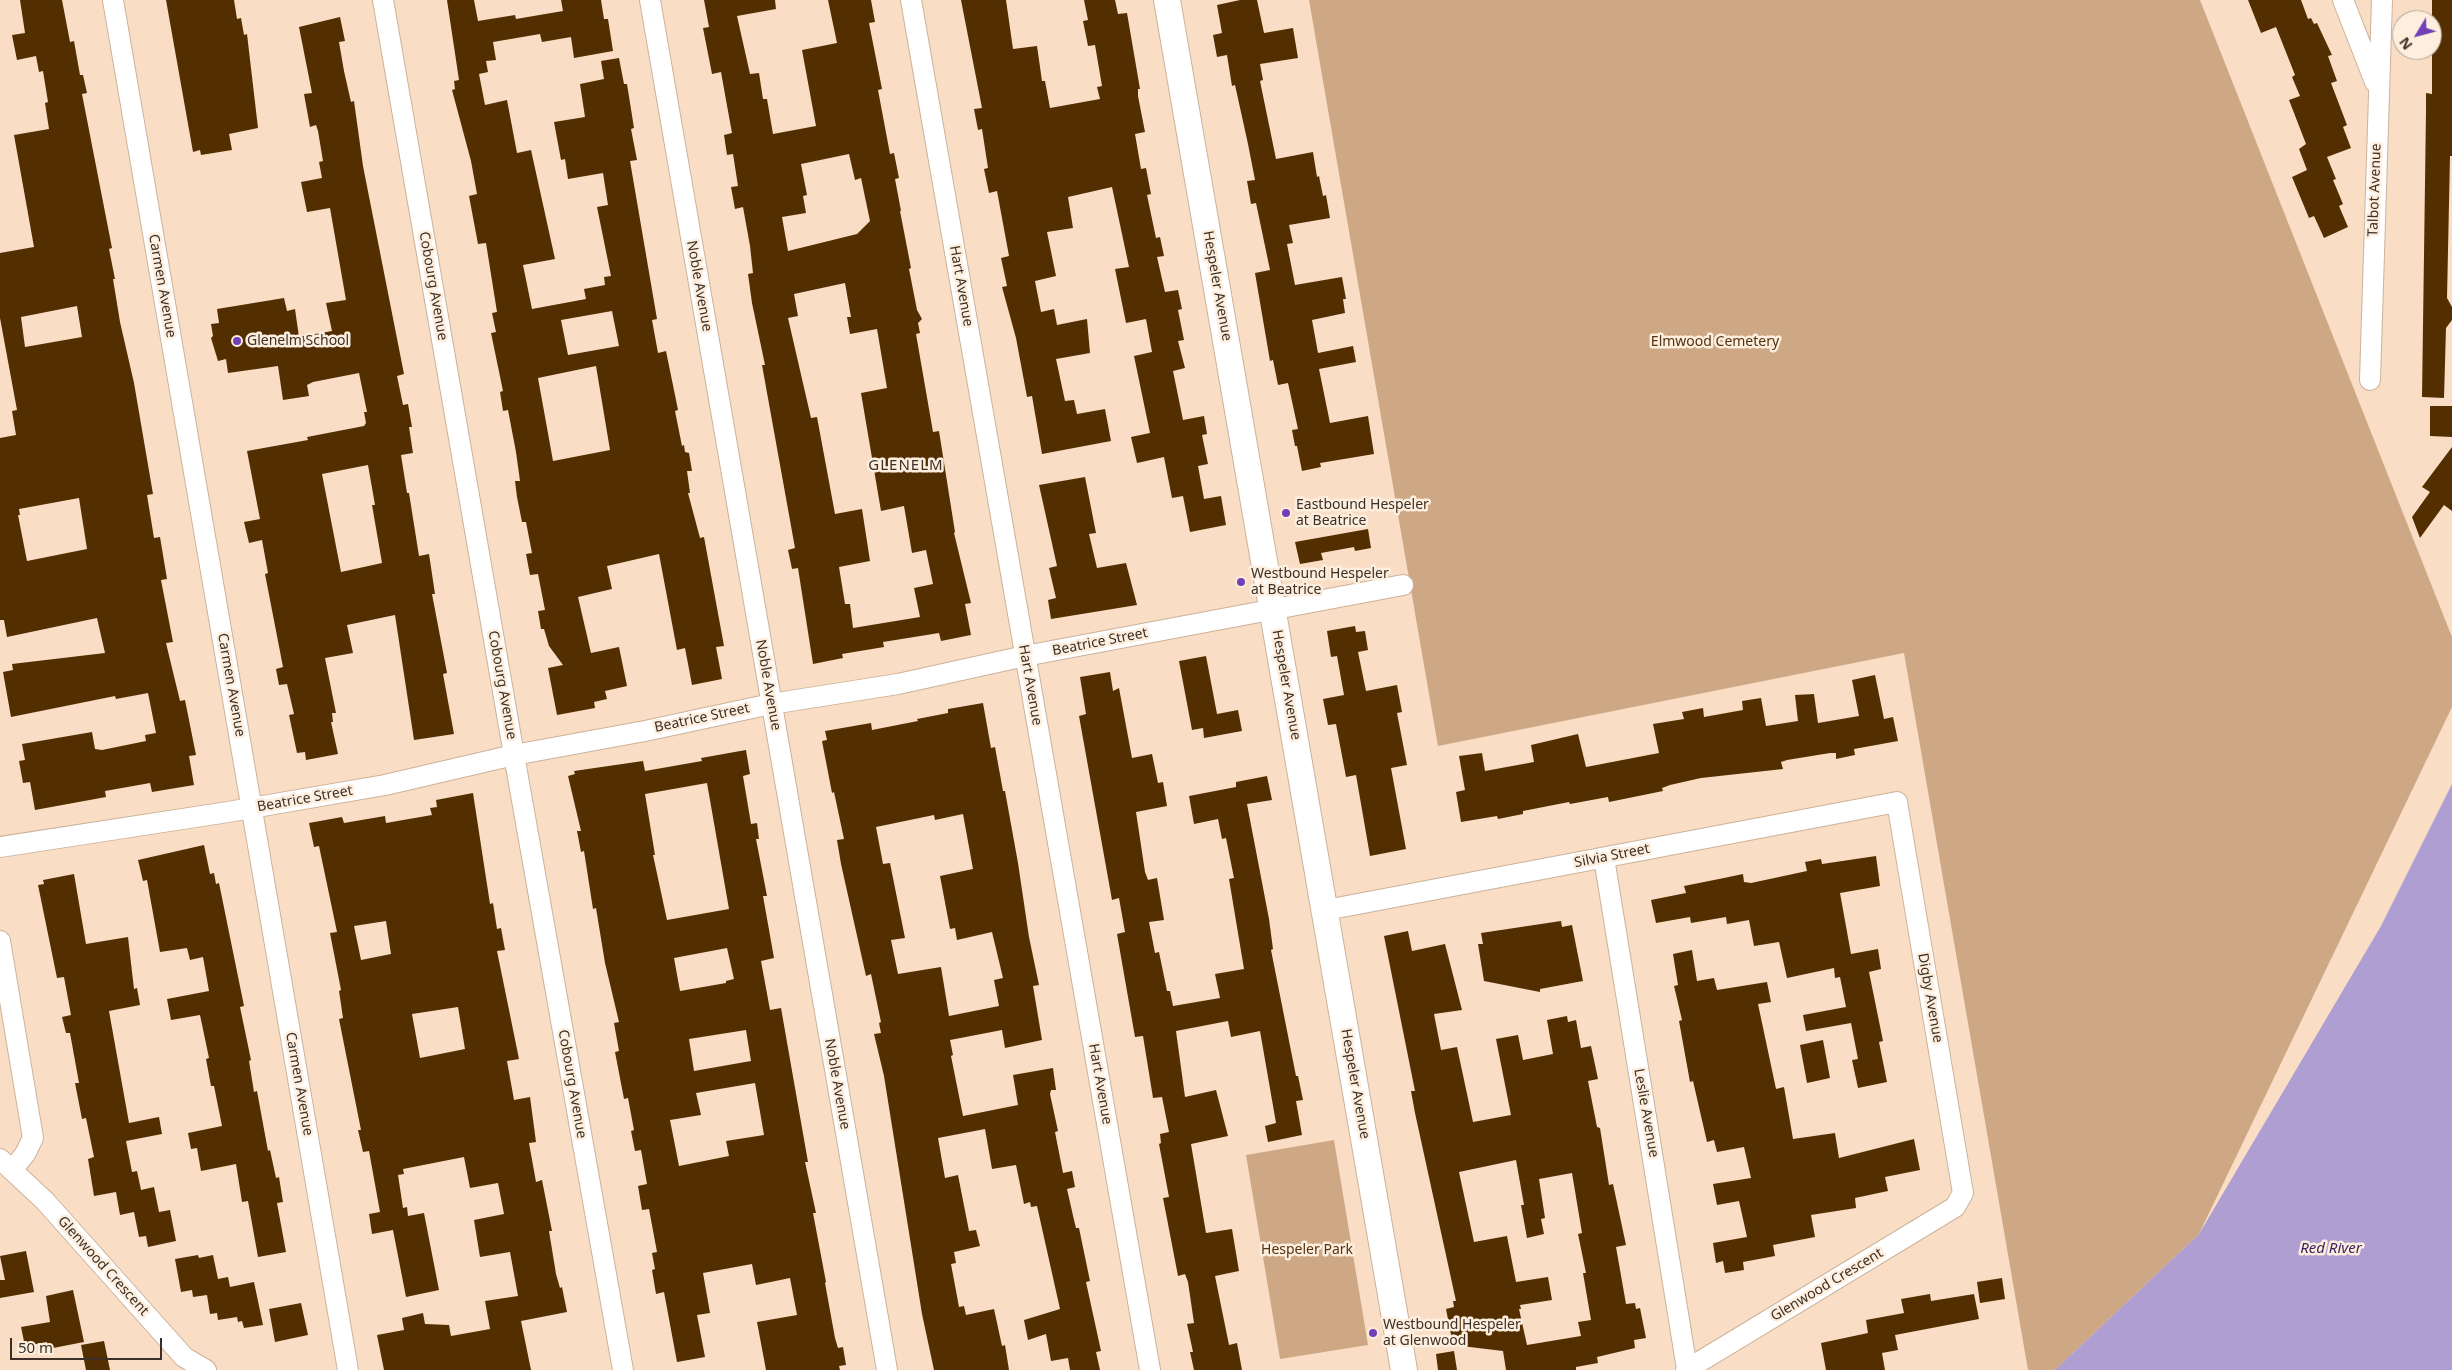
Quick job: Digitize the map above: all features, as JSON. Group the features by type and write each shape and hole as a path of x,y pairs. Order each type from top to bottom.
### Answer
{"main road":[{"name":"Hespeler Avenue","path":"1167,0 1326,910 1404,1370"}],"street":[{"name":"Carmen Avenue","path":"113,0 348,1370"},
{"name":"Cobourg Avenue","path":"383,0 623,1370"},
{"name":"Noble Avenue","path":"650,0 887,1370"},
{"name":"Hart Avenue","path":"911,0 1150,1370"},
{"path":"2343,0 2378,88"},
{"name":"Talbot Avenue","path":"2370,380 2382,0"},
{"name":"Beatrice Street","path":"0,848 385,785 514,755 645,731 771,704 898,684 1025,656 1403,584"},
{"name":"Silvia Street","path":"1326,910 1897,802"},
{"name":"Digby Avenue","path":"1897,802 1963,1193"},
{"name":"Leslie Avenue","path":"1604,858 1686,1370"},
{"path":"0,941 33,1138 25,1154 6,1165"},
{"name":"Glenwood Crescent","path":"6,1165 45,1201 184,1357 206,1370"},
{"name":"Glenwood Crescent","path":"1686,1370 1955,1207 1963,1193"}],"green space":[{"name":"Elmwood Cemetery","path":"1309,0 2200,0 2452,637 2452,707 2199,1234 2055,1370 2028,1370 1904,653 1438,746"},
{"name":"Hespeler Park","path":"1334,1140 1368,1345 1280,1359 1246,1155"}],"water":[{"name":"Red River","path":"2452,784 2452,1370 2055,1370 2199,1234 2381,926"}],"building":[{"path":"20,0 62,0 70,42 74,41 80,75 83,75 87,93 82,94 112,248 109,249 120,322 134,383 153,494 147,495 154,538 160,537 167,579 161,580 173,642 166,643 180,701 185,700 196,755 189,756 194,785 152,792 150,783 105,791 106,797 35,810 30,782 23,783 19,761 25,760 22,744 92,732 95,749 102,750 146,741 145,735 156,733 148,693 116,699 115,696 11,717 3,672 13,670 12,664 105,653 97,618 7,637 4,620 0,620 0,438 16,435 12,411 17,410 0,318 0,253 34,247 14,135 49,129 45,103 48,102 43,71 39,72 36,56 17,60 12,35 25,33","holes":["77,306 82,337 25,347 21,317","79,498 87,549 27,561 18,515 20,515 19,509"]},
{"path":"166,0 234,0 237,19 241,18 244,35 247,34 258,128 229,134 232,150 201,155 200,150 193,152"},
{"path":"447,0 474,0 478,21 515,15 516,19 563,11 561,0 601,0 604,19 608,19 613,51 574,58 571,37 542,42 540,34 493,42 496,60 486,61 488,72 479,74 485,105 507,100 517,153 531,150 555,259 523,265 532,309 586,299 584,289 605,285 604,277 611,276 597,207 608,205 603,173 568,179 565,159 561,160 554,122 585,117 580,84 604,79 601,61 619,58 624,84 627,84 634,128 631,129 637,160 630,161 657,319 652,320 658,353 666,351 678,410 675,411 682,446 684,445 685,452 689,453 692,471 687,471 690,493 688,493 700,538 704,537 724,646 716,647 722,679 692,685 685,648 677,650 659,554 607,566 612,589 578,597 591,653 619,647 627,686 605,691 607,699 594,702 595,708 557,715 548,668 563,665 549,646 544,629 541,629 538,611 545,610 538,574 530,575 526,554 532,553 526,522 522,522 517,497 515,481 520,481 516,452 508,410 503,411 500,392 503,391 491,333 496,332 492,313 497,312 486,243 478,244 469,196 477,194 471,161 452,90 455,89 454,81 459,80","holes":["612,311 619,346 568,355 561,320","596,366 610,450 553,461 538,378"]},
{"path":"704,0 775,0 776,9 737,16 750,74 759,73 763,99 767,99 773,134 816,126 802,50 837,43 828,0 871,0 875,22 869,23 882,89 878,90 890,154 894,153 899,178 895,179 911,268 909,269 917,310 922,319 918,323 920,333 916,334 933,432 939,431 954,533 971,603 965,604 971,635 941,641 939,633 883,642 884,647 842,654 843,658 813,664 798,568 792,569 788,550 795,548 762,365 765,365 752,303 748,274 753,273 750,246 743,207 735,209 731,187 738,186 733,154 727,155 724,135 732,133 721,72 712,74 703,28 709,27","holes":["849,154 855,180 861,178 870,221 857,234 788,251 782,217 806,213 803,196 807,195 801,164","845,283 851,317 847,317 850,334 877,329 887,388 861,393 881,511 904,506 912,553 926,550 933,584 914,588 920,617 853,628 850,604 845,604 839,567 870,561 862,509 835,514 817,417 811,418 788,318 798,316 794,294"]},
{"path":"961,0 1006,0 1013,49 1037,46 1042,81 1045,81 1050,108 1100,99 1097,87 1102,86 1095,45 1088,46 1083,21 1088,20 1084,0 1115,0 1118,14 1127,13 1140,89 1138,89 1138,96 1145,132 1135,134 1141,169 1146,168 1151,194 1147,195 1156,238 1160,237 1164,256 1157,257 1165,292 1178,290 1182,309 1178,310 1184,340 1178,341 1185,368 1173,371 1183,420 1204,416 1207,434 1202,435 1208,464 1198,466 1204,499 1221,496 1226,525 1190,532 1183,496 1172,498 1164,457 1137,463 1131,437 1150,433 1134,356 1152,352 1146,319 1126,323 1115,269 1129,267 1112,187 1068,197 1073,228 1047,232 1056,276 1035,281 1041,312 1054,309 1057,325 1087,319 1090,353 1056,359 1065,401 1074,400 1077,414 1105,409 1111,441 1042,454 1032,396 1027,397 1016,338 1002,287 1007,286 1001,258 1009,256 997,191 989,193 984,169 988,168 982,129 978,130 974,109 982,108"},
{"path":"1240,0 1257,0 1264,33 1293,28 1298,58 1260,64 1263,80 1260,81 1276,159 1313,152 1317,177 1319,176 1323,196 1326,195 1330,218 1289,225 1293,243 1287,244 1295,285 1342,277 1346,299 1343,299 1345,313 1312,320 1318,353 1353,346 1356,362 1319,369 1330,423 1368,416 1374,454 1320,463 1321,467 1302,471 1292,430 1298,429 1288,383 1278,385 1273,360 1270,361 1255,273 1270,270 1256,203 1251,204 1247,181 1255,180 1248,144 1235,85 1232,86 1227,55 1217,57 1213,35 1222,33 1217,5"},
{"path":"2248,0 2301,0 2308,19 2311,18 2314,24 2317,23 2332,55 2328,56 2337,81 2331,83 2347,125 2343,127 2351,148 2327,157 2336,179 2333,180 2343,204 2339,206 2348,227 2324,238 2314,216 2309,218 2292,177 2307,170 2299,149 2306,144 2289,100 2300,96 2292,77 2295,75 2276,27 2261,33"},
{"path":"2432,0 2452,0 2452,156 2450,156 2447,298 2452,307 2452,320 2446,328 2444,398 2422,397 2426,93 2432,94 2432,60 2442,60 2442,10 2432,10"},
{"path":"340,17 345,41 339,42 344,71 351,102 354,101 363,166 404,374 397,376 403,405 408,404 412,427 409,427 413,453 401,455 407,493 409,493 419,556 429,554 435,594 432,594 447,673 443,674 454,734 414,740 395,615 347,625 353,653 325,658 336,713 332,713 333,722 331,722 338,754 306,760 305,752 297,753 289,715 294,714 287,684 279,685 276,669 283,667 265,574 268,573 262,540 249,543 244,522 260,519 247,451 308,440 307,437 364,426 366,423 364,412 367,412 359,373 313,382 307,385 309,396 283,400 278,366 228,373 226,359 218,361 211,338 213,336 211,324 219,323 217,309 284,298 287,311 295,309 299,337 332,331 326,303 346,300 330,208 307,212 301,182 322,178 319,162 323,161 318,131 316,125 310,127 304,94 312,93 299,27","holes":["368,465 375,505 372,505 382,563 341,572 322,474"]},
{"path":"2430,406 2452,406 2452,437 2430,436"},
{"path":"2452,447 2452,511 2444,505 2420,538 2412,517 2430,492 2422,487"},
{"path":"1085,477 1096,533 1089,534 1097,568 1126,563 1137,605 1051,619 1048,600 1056,598 1049,568 1057,566 1039,485"},
{"path":"1368,529 1371,548 1355,551 1354,547 1321,553 1323,560 1300,564 1295,542"},
{"path":"1355,626 1356,632 1365,631 1368,650 1358,652 1366,691 1397,685 1402,712 1397,713 1407,765 1391,768 1406,849 1370,856 1356,775 1346,777 1336,724 1328,725 1323,699 1344,695 1337,656 1331,657 1327,631"},
{"path":"1206,656 1217,714 1238,710 1242,731 1204,738 1203,728 1192,730 1179,661"},
{"path":"1110,672 1113,691 1119,688 1132,758 1152,754 1158,783 1163,782 1167,806 1136,812 1145,872 1148,880 1157,878 1164,920 1149,922 1155,953 1159,952 1167,991 1170,991 1173,1006 1220,998 1215,974 1244,969 1229,879 1234,878 1226,838 1222,839 1218,819 1194,824 1189,796 1236,787 1236,782 1267,776 1272,800 1247,804 1269,919 1273,949 1271,950 1296,1076 1298,1076 1303,1100 1296,1101 1302,1135 1268,1142 1265,1126 1276,1123 1260,1031 1231,1037 1228,1021 1176,1031 1185,1097 1216,1090 1228,1136 1191,1144 1206,1233 1232,1229 1239,1271 1215,1276 1229,1345 1237,1343 1242,1370 1194,1370 1190,1352 1193,1352 1187,1324 1194,1323 1188,1282 1185,1274 1178,1276 1163,1198 1169,1197 1159,1144 1161,1143 1160,1134 1169,1132 1162,1097 1153,1098 1143,1036 1135,1037 1117,934 1125,932 1119,898 1112,900 1079,716 1086,714 1080,677"},
{"path":"1875,675 1884,719 1893,717 1898,741 1854,749 1855,755 1836,759 1836,753 1830,753 1787,760 1781,762 1783,769 1701,778 1670,785 1662,788 1663,791 1609,802 1608,797 1570,804 1569,802 1523,811 1523,814 1498,819 1497,816 1461,822 1456,792 1465,790 1459,756 1482,753 1485,771 1534,762 1531,745 1578,734 1586,767 1659,753 1653,724 1684,719 1682,712 1703,708 1704,717 1743,710 1742,701 1761,698 1766,726 1798,721 1795,695 1814,694 1818,723 1859,716 1852,680"},
{"path":"983,703 991,748 995,747 1003,791 1005,791 1018,863 1029,937 1039,985 1033,986 1042,1040 1005,1048 1002,1030 950,1040 953,1055 951,1056 963,1116 1018,1105 1013,1075 1053,1068 1056,1090 1051,1090 1050,1094 1058,1131 1055,1132 1063,1173 1072,1171 1075,1187 1067,1189 1076,1228 1079,1228 1090,1281 1086,1282 1101,1351 1096,1352 1100,1370 1070,1370 1068,1358 1051,1361 1046,1334 1028,1340 1024,1320 1060,1309 1037,1206 1031,1207 1030,1202 1024,1204 1016,1165 992,1169 985,1129 938,1138 945,1178 958,1175 969,1231 976,1230 980,1246 954,1252 956,1263 951,1264 959,1307 964,1306 966,1315 994,1309 1002,1346 1005,1345 1009,1370 934,1370 922,1314 884,1076 874,1034 881,1033 879,1023 881,1022 871,974 866,976 841,864 837,840 844,839 834,792 832,793 822,741 827,740 825,731 871,723 872,730 948,713 948,709","holes":["963,814 973,869 940,876 950,929 955,928 957,940 992,932 1003,978 994,980 999,1006 949,1016 941,967 898,974 891,940 905,938 890,863 883,864 876,827 934,815 935,820"]},
{"path":"746,750 750,774 743,776 751,824 757,823 759,839 756,839 767,896 763,896 774,958 761,961 770,1010 781,1008 808,1162 805,1162 816,1213 813,1213 835,1338 838,1348 843,1347 846,1365 839,1366 840,1370 766,1370 757,1322 797,1315 790,1278 756,1285 752,1264 703,1273 710,1313 697,1315 705,1357 677,1362 664,1292 656,1294 652,1270 655,1269 652,1253 657,1252 649,1209 642,1210 638,1186 647,1184 641,1150 635,1151 631,1131 634,1130 628,1098 624,1099 615,1052 619,1051 614,1023 619,1022 605,963 596,908 593,909 584,851 581,852 577,831 581,831 568,776 575,774 574,771 643,761 645,771 702,761 701,758","holes":["707,783 729,909 667,920 653,855 655,855 645,794","727,948 734,979 726,981 726,983 680,991 674,958","746,1030 751,1061 694,1071 689,1039","755,1083 764,1135 726,1141 729,1156 679,1166 670,1120 701,1115 696,1093"]},
{"path":"473,793 490,904 493,903 497,929 501,928 505,950 497,951 519,1059 507,1061 514,1100 530,1097 536,1142 529,1143 536,1182 542,1180 552,1231 549,1231 556,1274 560,1288 562,1287 567,1312 521,1321 531,1370 384,1370 377,1335 404,1330 402,1318 423,1313 425,1324 449,1325 451,1336 490,1329 485,1301 518,1296 510,1252 480,1257 474,1220 504,1214 498,1183 470,1188 464,1157 403,1169 404,1174 398,1175 403,1208 407,1207 408,1216 424,1213 439,1290 406,1297 393,1230 372,1234 369,1214 380,1212 369,1151 363,1152 358,1130 361,1130 339,1019 343,1018 339,991 341,990 330,933 337,932 319,846 314,847 309,823 342,817 344,823 385,816 386,823 432,815 430,808 437,807 436,800","holes":["386,921 391,954 361,960 354,926","458,1007 465,1049 420,1058 412,1014"]},
{"path":"204,845 210,874 214,873 216,884 219,883 244,1006 240,1007 251,1060 249,1061 254,1092 257,1091 268,1151 270,1150 276,1178 279,1177 283,1202 277,1203 286,1252 258,1257 248,1201 242,1202 236,1164 201,1171 197,1148 191,1149 188,1133 222,1126 214,1086 211,1086 206,1059 209,1058 200,1015 171,1020 167,999 209,991 203,957 190,960 187,948 160,952 147,880 143,881 138,860"},
{"path":"1876,856 1880,886 1840,893 1851,954 1878,949 1881,969 1869,972 1883,1041 1879,1042 1887,1082 1858,1088 1852,1060 1858,1059 1851,1023 1806,1031 1803,1015 1846,1007 1840,977 1835,978 1834,968 1787,978 1779,942 1754,946 1749,920 1727,924 1726,917 1691,923 1690,917 1656,923 1651,900 1686,893 1684,886 1743,874 1744,882 1751,883 1807,871 1805,862 1821,859 1822,864"},
{"path":"74,874 86,944 128,937 134,989 137,988 140,1005 109,1011 129,1123 159,1117 162,1134 126,1141 132,1172 137,1171 141,1190 154,1187 159,1212 170,1210 176,1241 148,1247 146,1236 139,1237 134,1212 120,1215 116,1192 94,1196 88,1159 94,1157 86,1118 82,1119 75,1083 79,1083 70,1033 66,1033 62,1017 71,1015 64,977 57,978 38,885 44,884 43,880"},
{"path":"1561,921 1562,927 1572,925 1583,981 1540,989 1540,992 1484,981 1478,944 1483,944 1481,933"},
{"path":"1408,931 1412,951 1445,944 1462,1010 1434,1014 1441,1050 1457,1047 1473,1122 1511,1115 1496,1039 1518,1035 1523,1060 1553,1054 1547,1020 1567,1016 1568,1022 1576,1020 1581,1048 1591,1046 1598,1079 1588,1081 1597,1127 1600,1128 1609,1185 1613,1184 1626,1245 1616,1247 1626,1304 1635,1303 1636,1309 1640,1308 1646,1338 1634,1340 1635,1348 1597,1357 1598,1363 1576,1367 1576,1370 1506,1370 1503,1351 1453,1345 1446,1309 1454,1307 1453,1301 1456,1301 1415,1113 1411,1091 1415,1091 1384,936","holes":["1516,1160 1524,1205 1521,1205 1527,1238 1544,1234 1541,1219 1545,1218 1539,1179 1572,1173 1582,1233 1578,1234 1586,1273 1583,1273 1591,1320 1578,1322 1581,1336 1527,1345 1519,1309 1521,1309 1520,1305 1552,1300 1548,1277 1516,1282 1507,1236 1474,1242 1459,1172"]},
{"path":"1692,950 1697,981 1714,978 1717,990 1767,982 1771,1002 1758,1004 1776,1089 1784,1087 1793,1139 1835,1133 1839,1158 1914,1139 1920,1170 1885,1177 1888,1191 1855,1198 1856,1208 1811,1215 1815,1237 1773,1245 1775,1256 1743,1262 1744,1270 1725,1273 1723,1261 1716,1263 1713,1243 1747,1237 1739,1201 1717,1205 1713,1184 1751,1178 1744,1147 1717,1152 1714,1140 1707,1142 1693,1081 1690,1082 1679,1021 1682,1020 1674,986 1678,985 1673,954"},
{"path":"1823,1040 1830,1078 1807,1083 1800,1045"},
{"path":"26,1251 34,1292 0,1298 0,1280 5,1280 0,1256"},
{"path":"198,1255 199,1258 213,1255 218,1279 228,1277 230,1287 254,1282 263,1325 244,1328 242,1321 238,1322 237,1317 218,1320 217,1313 210,1314 207,1295 193,1297 192,1290 181,1292 175,1259"},
{"path":"2002,1278 2005,1299 1980,1303 1977,1282"},
{"path":"73,1290 84,1342 48,1349 47,1342 25,1346 21,1327 50,1322 46,1296"},
{"path":"1930,1294 1931,1301 1974,1294 1979,1319 1895,1335 1898,1350 1882,1353 1885,1370 1826,1370 1821,1343 1868,1333 1866,1320 1904,1313 1901,1299"},
{"path":"301,1303 308,1335 275,1342 269,1309"},
{"path":"104,1341 110,1370 86,1370 81,1345"},
{"path":"1454,1351 1457,1370 1438,1370 1436,1354"}],"place":[{"name":"Glenelm School","path":"237,341"},
{"name":"Eastbound Hespeler at Beatrice","path":"1286,513"},
{"name":"Westbound Hespeler at Beatrice","path":"1241,582"},
{"name":"Westbound Hespeler at Glenwood","path":"1373,1333"}],"district":[{"name":"GLENELM","path":"906,466"}]}
